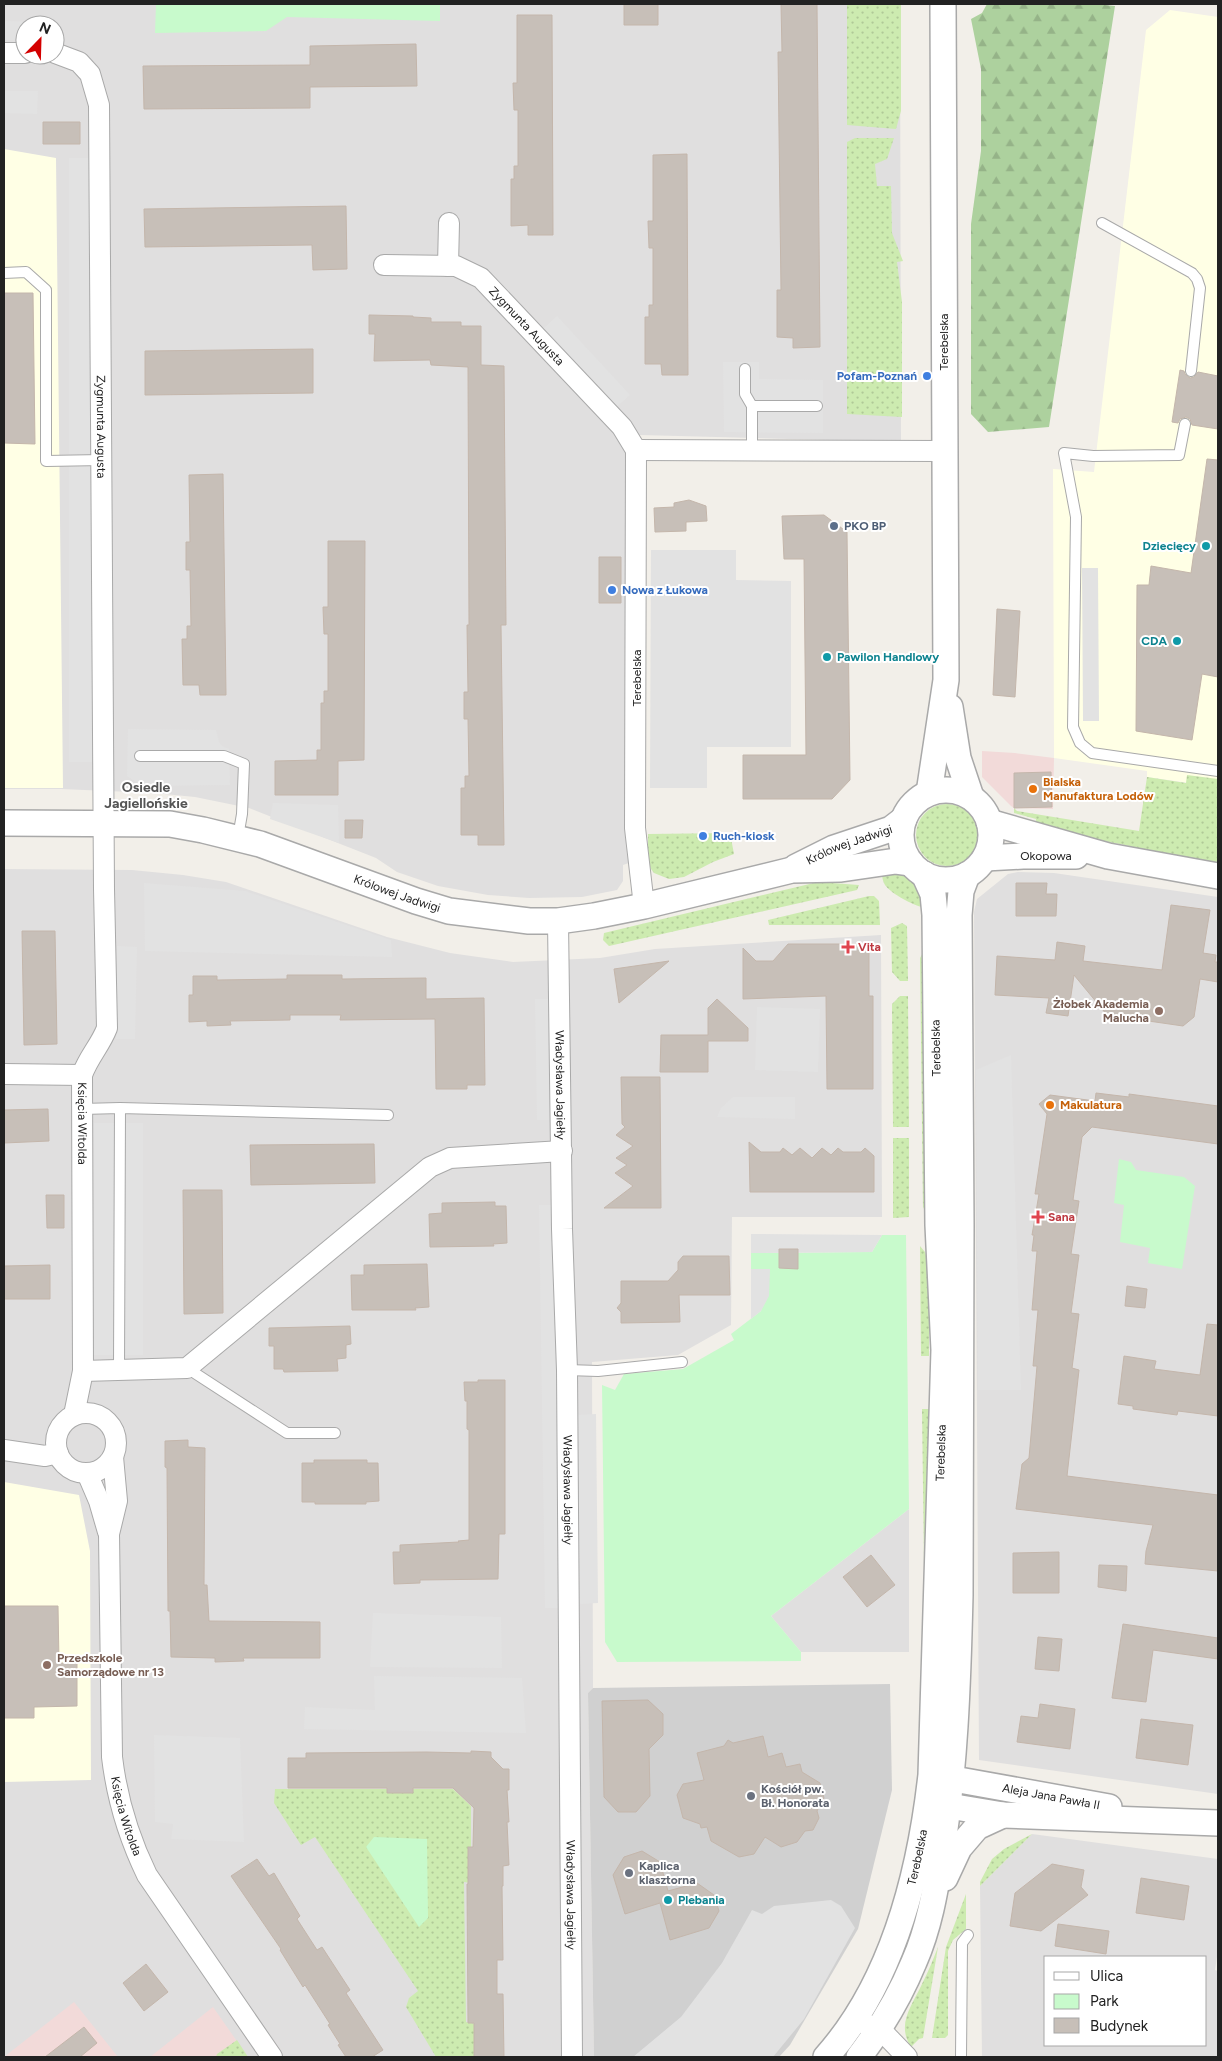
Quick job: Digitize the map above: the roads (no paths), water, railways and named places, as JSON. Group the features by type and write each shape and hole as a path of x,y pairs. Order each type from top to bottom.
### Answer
{"street":[{"name":"Terebelska","path":"943,4 946,680 958,758 971,797"},
{"name":"Zygmunta Augusta","path":"65,57 79,62 90,74 99,105 104,823"},
{"path":"448,266 449,223"},
{"name":"Zygmunta Augusta","path":"384,265 456,266 481,278 622,427 636,450"},
{"name":"Terebelska","path":"636,450 635,828 644,906"},
{"path":"636,450 945,451"},
{"name":"Terebelska","path":"929,793 946,680"},
{"path":"942,790 957,791 971,797 982,808 989,822 991,834 990,847 976,867 956,879 944,880 918,868 902,842 901,831 904,819 914,804 929,793 942,790"},
{"name":"Królowej Jadwigi","path":"792,870 834,848 890,829 904,819"},
{"name":"Okopowa","path":"989,822 1108,856 1218,876"},
{"name":"Księcia Witolda","path":"74,1415 84,1370 82,1074 88,1059 100,1045 107,1028 104,823"},
{"name":"Królowej Jadwigi","path":"4,824 170,824 238,837 449,911 529,921 558,921 594,916 644,906 792,870 841,869 896,861 918,868"},
{"name":"Okopowa","path":"976,867 1023,856 1108,856"},
{"name":"Terebelska","path":"932,1907 938,1803 959,1648 961,1215 959,915 961,891 976,867"},
{"name":"Terebelska","path":"918,868 933,894 935,915 938,1225 944,1350 941,1777"},
{"name":"Władysława Jagiełły","path":"558,921 567,1370 572,2057"},
{"path":"4,1074 82,1074"},
{"path":"84,1370 186,1368 430,1167 450,1158 562,1151"},
{"name":"Księcia Witolda","path":"84,1370 99,1416"},
{"path":"86,1413 99,1416 113,1428 116,1447 113,1456 102,1468 87,1473 69,1468 62,1462 58,1453 56,1442 58,1431 64,1422 74,1415 86,1413"},
{"path":"4,1450 45,1456 58,1453"},
{"name":"Księcia Witolda","path":"113,1456 117,1501 109,1534 112,1757 122,1814 132,1845 147,1875 272,2057"},
{"name":"Księcia Witolda","path":"87,1473 99,1501 109,1534"},
{"name":"Aleja Jana Pawła II","path":"941,1777 1083,1801 1173,1821"},
{"name":"Terebelska","path":"826,2057 854,2020 895,1942 911,1882 938,1803"},
{"name":"Aleja Jana Pawła II","path":"938,1803 1003,1815 1218,1823"},
{"name":"Terebelska","path":"869,2048 914,1962 932,1907 959,1848 977,1827 1003,1815"},
{"path":"854,2020 869,2048 907,2057"}],"lane":[{"path":"1102,223 1192,273 1197,279 1200,288 1190,371"},
{"path":"4,273 26,272 46,290 46,461 102,460"},
{"path":"745,369 745,394 752,406 752,451"},
{"path":"752,406 817,406"},
{"path":"1185,424 1179,455 1093,456 1064,453 1076,517 1073,727 1080,742 1092,753 1218,771"},
{"path":"140,756 224,756 244,764 242,814 238,837"},
{"path":"82,1109 120,1108 388,1115"},
{"path":"119,1370 120,1108"},
{"path":"567,1370 598,1370 682,1362"},
{"path":"186,1368 287,1433 335,1432"},
{"path":"961,2057 962,1943 968,1935"}],"place":[{"name":"Pofam-Poznań","path":"927,376"},
{"name":"PKO BP","path":"834,526"},
{"name":"Dziecięcy","path":"1206,546"},
{"name":"Nowa z Łukowa","path":"612,590"},
{"name":"CDA","path":"1177,641"},
{"name":"Pawilon Handlowy","path":"827,657"},
{"name":"Bialska Manufaktura Lodów","path":"1033,789"},
{"name":"Ruch-kiosk","path":"703,836"},
{"name":"Vita","path":"848,947"},
{"name":"Żłobek Akademia Malucha","path":"1159,1011"},
{"name":"Makulatura","path":"1050,1105"},
{"name":"Sana","path":"1038,1217"},
{"name":"Przedszkole Samorządowe nr 13","path":"47,1665"},
{"name":"Kościół pw. Bł. Honorata","path":"751,1796"},
{"name":"Kaplica klasztorna","path":"629,1873"},
{"name":"Plebania","path":"668,1900"}],"district":[{"name":"Osiedle Jagiellońskie","path":"146,796"}]}
